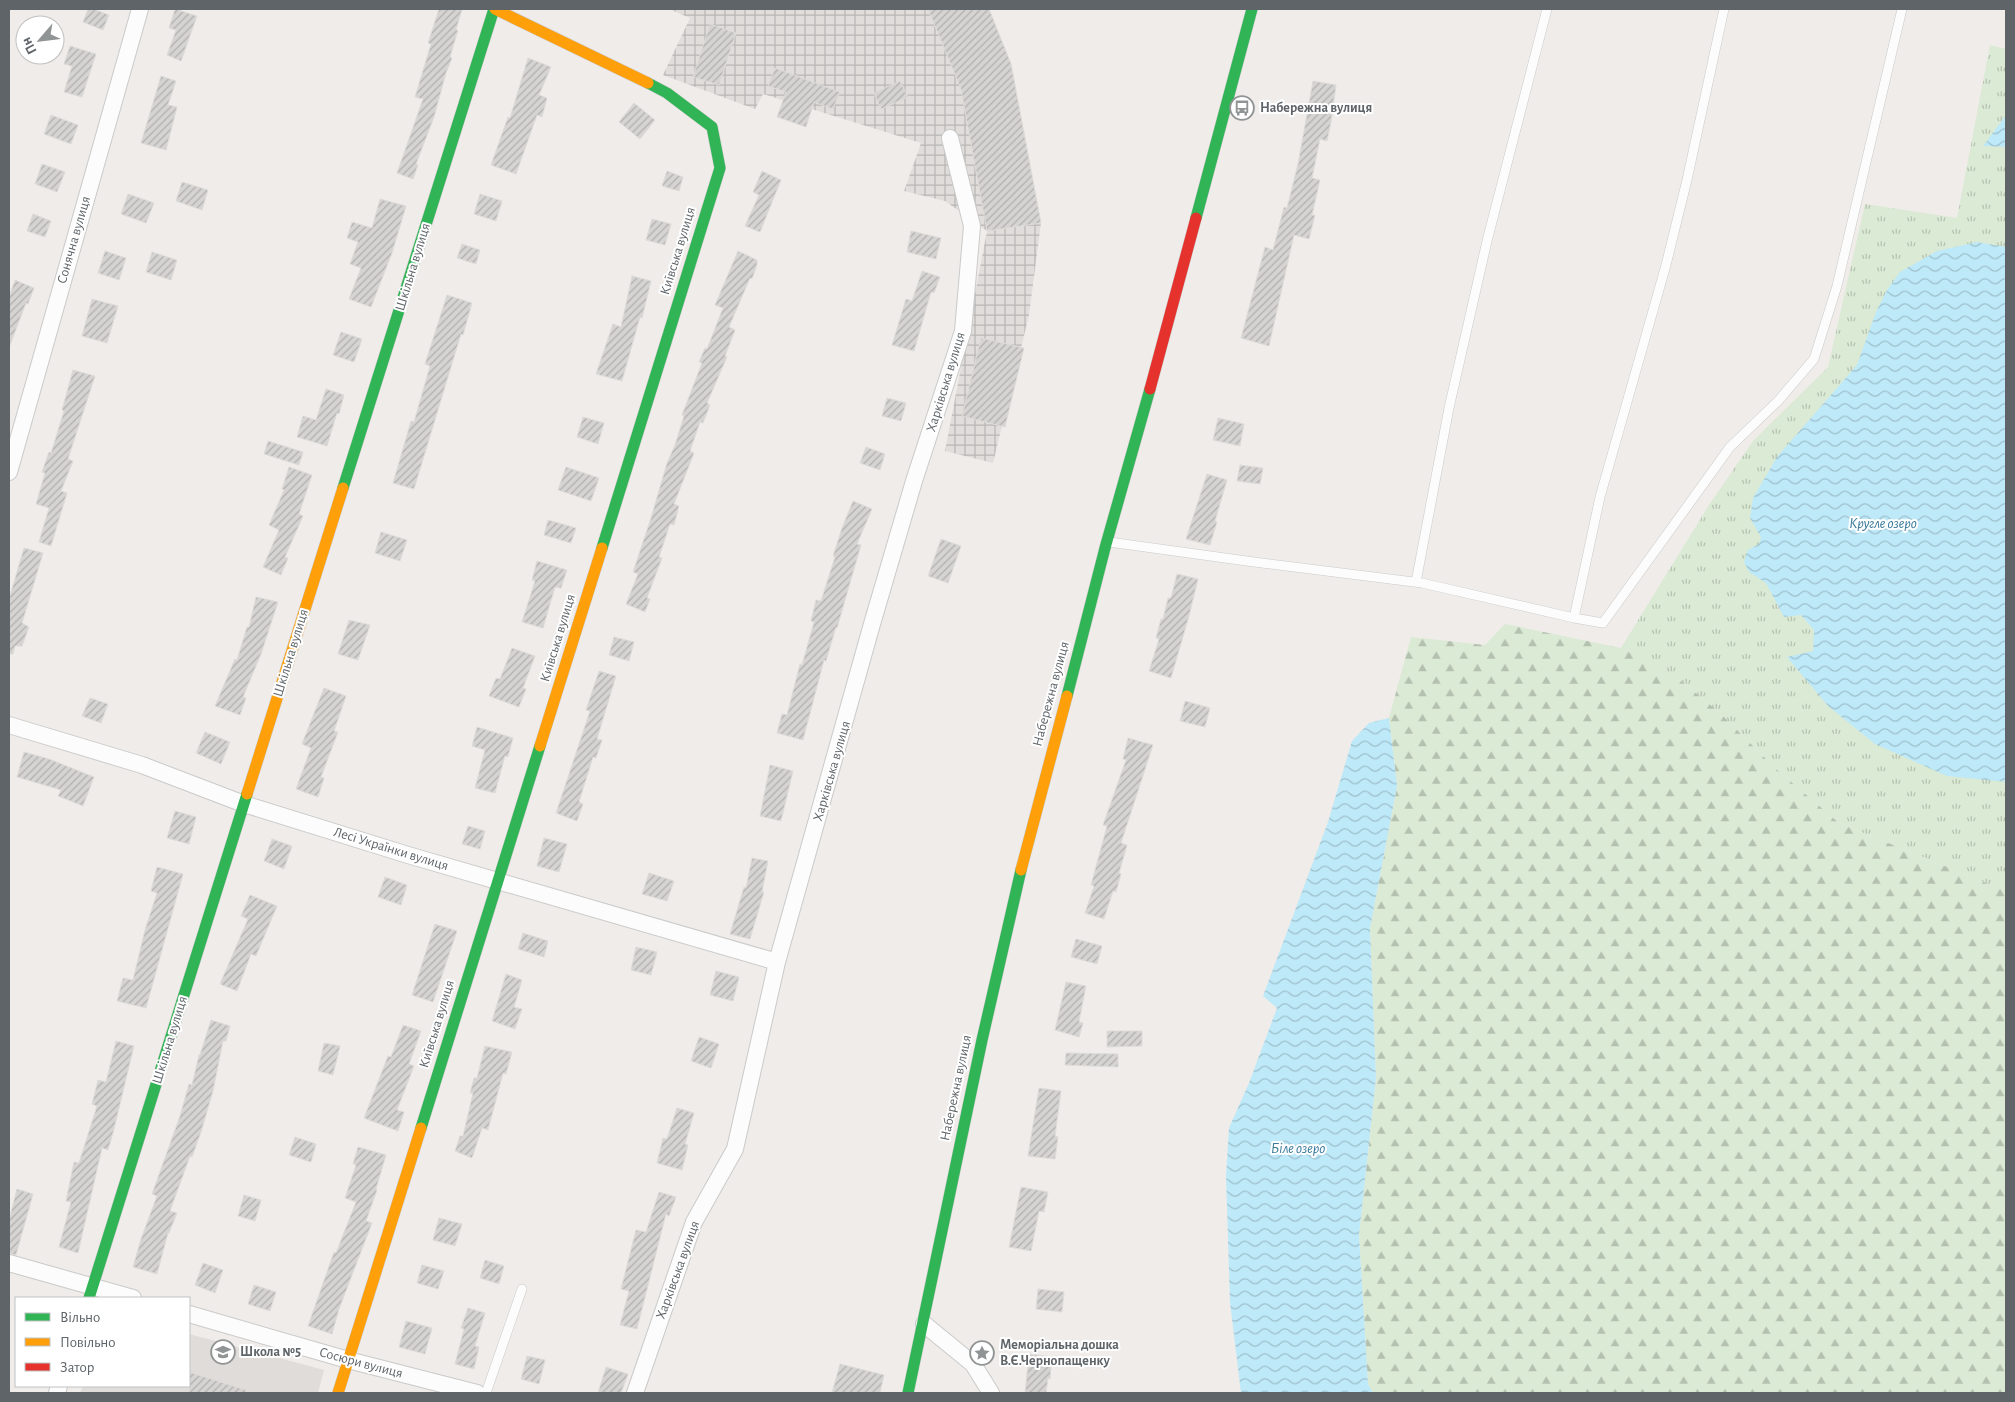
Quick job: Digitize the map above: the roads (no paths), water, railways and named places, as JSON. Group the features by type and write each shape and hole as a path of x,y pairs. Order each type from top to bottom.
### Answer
{"street":[{"name":"Сонячна вулиця","path":"9,472 140,9"},
{"name":"Шкільна вулиця","path":"91,1292 494,9"},
{"name":"Київська вулиця","path":"338,1393 720,168 712,128 667,93 494,9"},
{"name":"Набережна вулиця","path":"908,1393 924,1324 946,1208 1017,886 1107,542 1180,280 1252,9"},
{"name":"Харківська вулиця","path":"635,1393 694,1222 735,1148 777,962 914,481 963,331 972,226 950,138"},
{"name":"Лесі Українки вулиця","path":"9,725 142,765 244,804 497,881 777,962"},
{"path":"9,1263 91,1292 126,1297"},
{"name":"Сосюри вулиця","path":"190,1314 348,1360 477,1393"},
{"path":"924,1324 935,1335 974,1364 991,1393"}],"lane":[{"path":"1416,582 1449,408 1483,259 1547,9"},
{"path":"1574,618 1600,497 1666,266 1688,180 1724,9"},
{"path":"1107,542 1416,582 1603,623 1730,447 1778,401 1814,360 1837,286 1902,9"},
{"path":"486,1393 522,1289"}],"water":[{"path":"2006,115 2006,147 1983,146"},
{"name":"Кругле озеро","path":"1977,242 2006,247 2006,782 1947,776 1875,744 1828,706 1787,657 1813,651 1814,630 1801,615 1784,617 1766,583 1749,572 1744,562 1748,550 1759,544 1761,537 1750,518 1753,498 1777,457 1857,365 1876,312 1887,290 1900,272 1937,251"},
{"name":"Біле озеро","path":"1389,718 1397,786 1370,928 1376,1078 1359,1235 1368,1384 1373,1393 1241,1393 1230,1302 1226,1176 1229,1128 1249,1083 1277,1008 1263,996 1328,822 1352,741 1369,723"}],"place":[{"name":"Набережна вулиця","path":"1242,108"},
{"name":"Школа №5","path":"223,1352"},
{"name":"Меморіальна дошка В.Є.Чернопащенку","path":"982,1353"}]}
